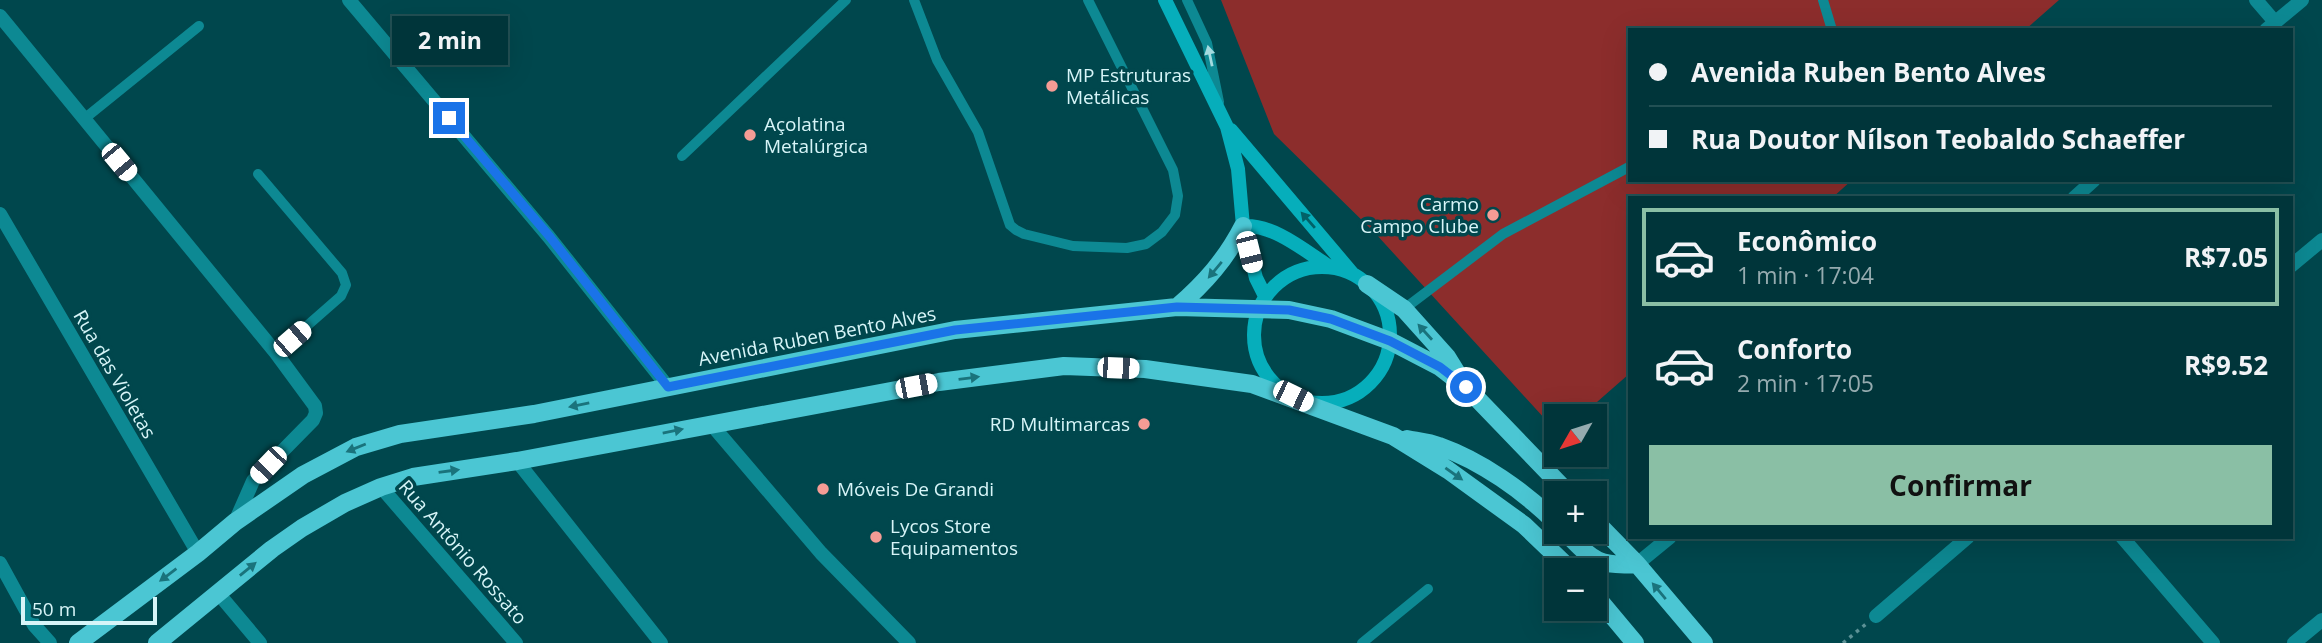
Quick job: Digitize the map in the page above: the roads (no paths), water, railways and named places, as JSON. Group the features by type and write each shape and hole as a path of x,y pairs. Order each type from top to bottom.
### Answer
{"main road":[{"path":"1177,307 1215,271 1231,250 1243,226"},
{"path":"1367,284 1404,309 1447,357 1466,387"},
{"name":"Avenida Ruben Bento Alves","path":"78,643 235,522 303,475 356,447 400,435 534,414 955,330 1177,307 1261,303 1331,319 1390,341 1440,367 1466,387 1556,481"},
{"path":"157,643 302,528 381,487 413,477 517,461 939,382 1065,366 1145,369 1252,384 1393,436 1437,445 1473,462 1513,487 1544,513"},
{"path":"1393,436 1448,470 1524,525 1558,558"},
{"path":"1607,533 1637,564 1704,643"},
{"path":"1577,544 1595,560 1608,565 1637,564"},
{"path":"1607,610 1635,643"}],"street":[{"path":"349,0 550,237 668,387"},
{"path":"1165,0 1225,121 1238,169 1243,226 1261,303"},
{"path":"2256,0 2271,26 2302,0"},
{"path":"0,16 276,354 315,406 316,414 313,420 253,481 235,522"},
{"path":"1225,121 1352,273 1367,284 1382,303 1389,322 1390,341 1386,360 1365,389 1345,400 1327,404 1306,402 1280,390 1265,374 1255,353 1253,333 1261,303 1274,285 1292,273 1314,267 1332,267"},
{"path":"2076,196 2092,182"},
{"name":"Rua das Violetas","path":"0,214 198,553"},
{"path":"1243,226 1254,226 1273,233 1332,267 1352,273"},
{"path":"2293,264 2322,240"},
{"path":"711,424 821,553 909,643"},
{"path":"517,461 661,643"},
{"name":"Rua Antônio Rossato","path":"381,487 516,643"},
{"path":"1637,564 1668,539"},
{"path":"1876,617 1966,539"},
{"path":"2124,539 2213,643"},
{"path":"0,562 34,625 50,643"},
{"path":"218,593 260,643"},
{"path":"2294,643 2322,620"}],"lane":[{"path":"682,156 846,0"},
{"path":"914,0 937,60 978,132 1010,225 1024,234 1073,246 1127,248 1146,244 1162,232 1175,215 1178,196 1172,170 1088,0"},
{"path":"1187,0 1207,43 1225,121"},
{"path":"1824,0 1831,28"},
{"path":"84,120 199,26"},
{"path":"1404,309 1503,234 1628,168"},
{"path":"258,173 342,273 346,285 341,296 276,354"},
{"path":"1363,643 1428,589"}],"place":[{"name":"MP Estruturas Metálicas","path":"1052,86"},
{"name":"Açolatina Metalúrgica","path":"750,135"},
{"name":"Carmo Campo Clube","path":"1493,215"},
{"name":"RD Multimarcas","path":"1144,424"},
{"name":"Móveis De Grandi","path":"823,489"},
{"name":"Lycos Store Equipamentos","path":"876,537"}]}
